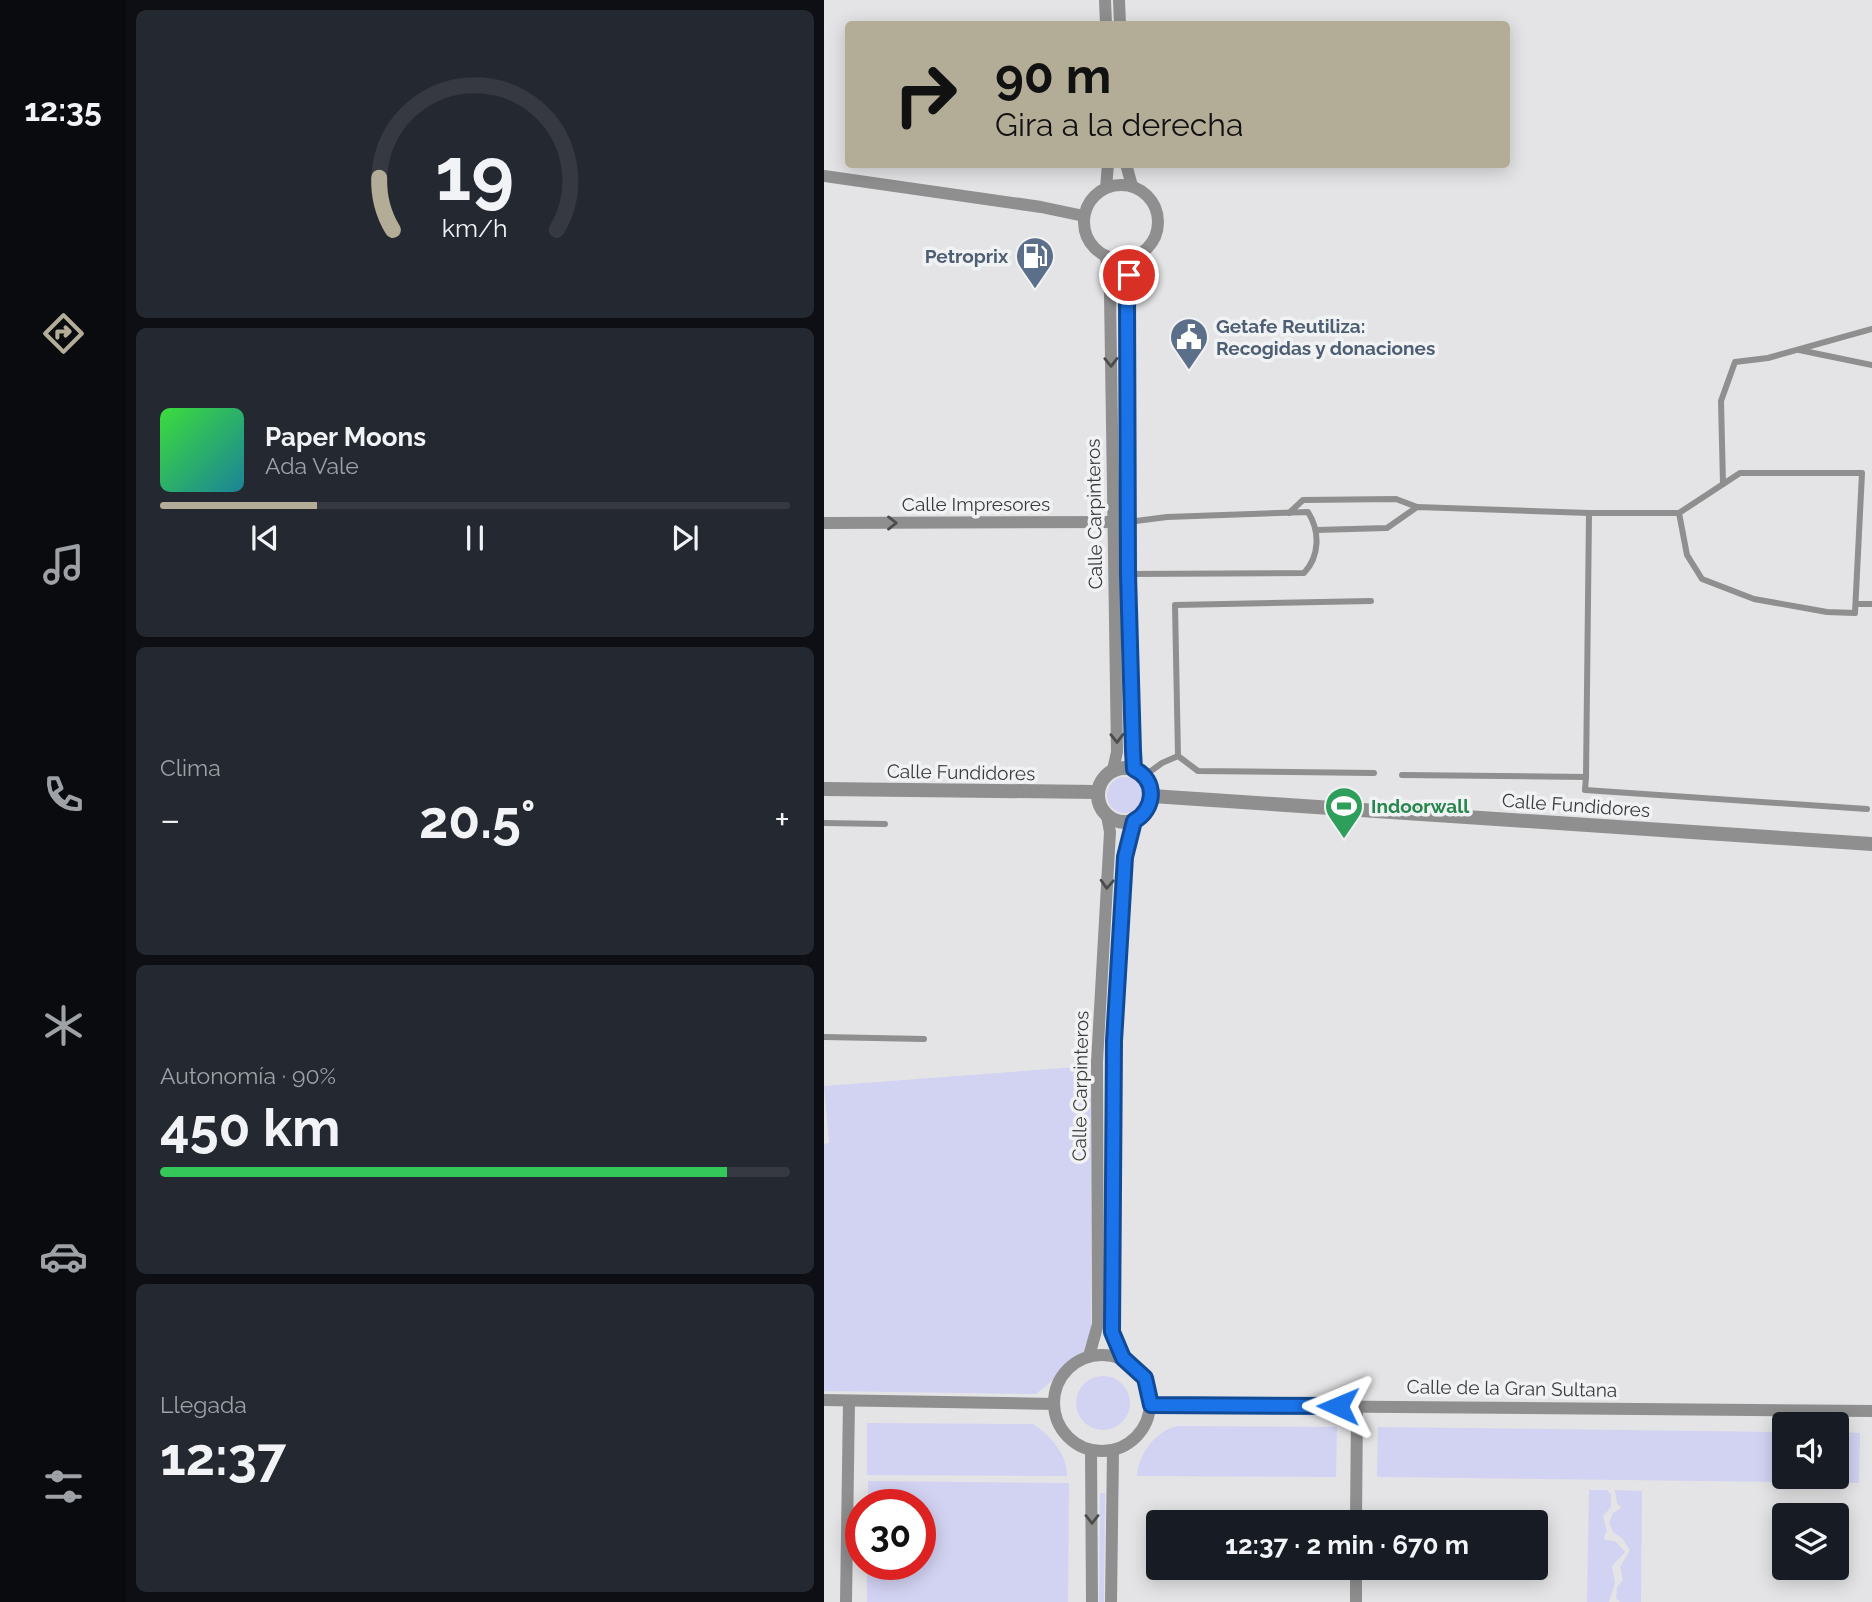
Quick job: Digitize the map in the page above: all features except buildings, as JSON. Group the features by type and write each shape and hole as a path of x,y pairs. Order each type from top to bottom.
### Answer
{"street":[{"path":"1105,0 1106,21"},
{"path":"1119,0 1120,21"},
{"path":"1106,188 1108,168"},
{"path":"1127,168 1132,186"},
{"path":"824,176 1041,207 1084,216"},
{"path":"1132,186 1146,195 1154,205 1158,217 1155,236 1148,247 1132,258 1106,256 1091,245 1085,233 1084,216 1088,204 1106,188 1132,186"},
{"name":"Calle Carpinteros","path":"1106,256 1110,294 1117,744 1113,770"},
{"name":"Calle Carpinteros","path":"1132,258 1127,292 1128,574 1139,773"},
{"name":"Calle Impresores","path":"824,523 1128,522"},
{"path":"1113,770 1139,773 1150,784 1152,796 1145,813 1134,821 1120,822 1107,816 1099,805 1097,792 1100,783 1113,770"},
{"name":"Calle Fundidores","path":"824,789 1097,792"},
{"name":"Calle Fundidores","path":"1152,796 1872,844"},
{"name":"Calle Carpinteros","path":"1089,1356 1098,1324 1097,1062 1110,832 1107,816"},
{"name":"Calle Carpinteros","path":"1123,1358 1112,1332 1114,1041 1125,857 1134,821"},
{"path":"1103,1354 1123,1358 1145,1378 1151,1405 1146,1426 1133,1441 1113,1451 1091,1451 1070,1440 1058,1424 1054,1404 1055,1391 1068,1368 1089,1356 1103,1354"},
{"path":"824,1401 1054,1404"},
{"path":"846,1602 849,1401"},
{"name":"Calle de la Gran Sultana","path":"1151,1405 1872,1411"},
{"path":"1356,1510 1357,1406"},
{"path":"1091,1451 1092,1602"},
{"path":"1110,1602 1113,1451"},
{"path":"1356,1580 1356,1602"}],"lane":[{"path":"1723,484 1721,401 1735,362 1768,358 1872,329"},
{"path":"1797,350 1872,365"},
{"path":"1289,513 1303,500 1396,499 1417,507 1679,513 1740,473 1862,473 1855,613 1827,612 1754,599 1702,579 1687,555 1679,513"},
{"path":"1316,530 1387,528 1417,507"},
{"path":"1128,522 1167,517 1308,512 1316,530 1314,563 1304,573 1128,574"},
{"path":"1589,513 1585,790 1867,808"},
{"path":"1178,756 1175,605 1371,601"},
{"path":"1856,604 1872,604"},
{"path":"1139,773 1178,756"},
{"path":"1178,756 1198,771 1374,773"},
{"path":"1402,775 1586,777"},
{"path":"824,823 885,824"},
{"path":"824,1037 924,1039"}],"shaded area":[{"path":"1125,777 1138,782 1143,795 1138,808 1125,813 1112,808 1107,795 1112,782"},
{"path":"1091,1066 1091,1348 1036,1394 824,1391 824,1144 829,1143 824,1086"},
{"path":"1103,1376 1122,1384 1130,1403 1122,1422 1103,1430 1084,1422 1076,1403 1084,1384"},
{"path":"867,1423 1033,1424 1057,1446 1064,1460 1067,1476 867,1475"},
{"path":"1177,1426 1337,1427 1336,1477 1137,1476 1141,1460 1155,1438"},
{"path":"1378,1427 1772,1432 1772,1482 1377,1477"},
{"path":"1849,1433 1860,1433 1859,1483 1849,1483"},
{"path":"868,1481 1069,1483 1068,1602 867,1602 867,1580 936,1580 936,1489 868,1489"},
{"path":"1589,1490 1607,1490 1611,1495 1611,1507 1603,1516 1607,1531 1604,1536 1605,1540 1615,1541 1625,1552 1612,1566 1615,1583 1609,1602 1587,1602"},
{"path":"1615,1490 1642,1491 1641,1602 1620,1602 1616,1598 1617,1587 1623,1580 1620,1567 1630,1550 1622,1538 1613,1532 1609,1523 1613,1513 1621,1508 1617,1503"},
{"path":"1100,1493 1105,1493 1104,1602 1099,1602"}],"place":[{"name":"Petroprix","path":"1035,290"},
{"name":"Getafe Reutiliza: Recogidas y donaciones","path":"1189,371"},
{"name":"Indoorwall","path":"1344,840"}],"route":[{"path":"1129,275 1128,574 1133,751 1134,769 1150,784 1152,800 1145,813 1134,821 1128,836 1125,857 1114,1041 1112,1332 1123,1358 1145,1378 1151,1405 1338,1406"}]}
